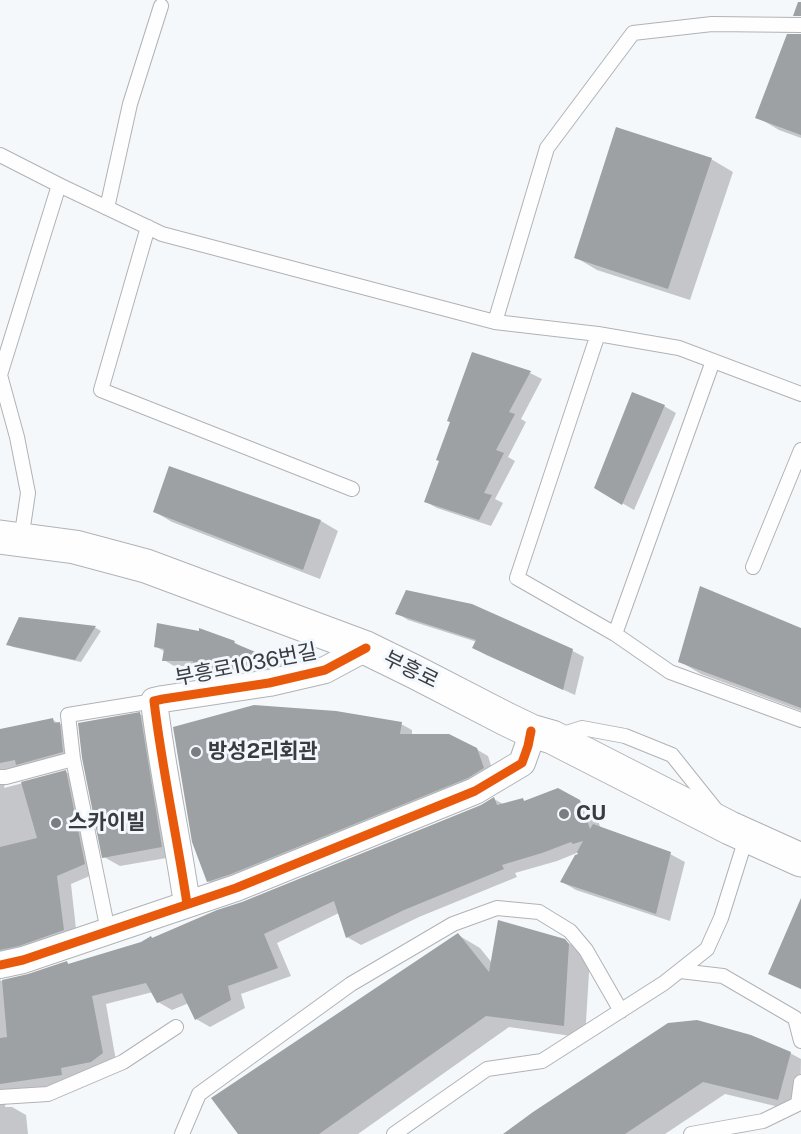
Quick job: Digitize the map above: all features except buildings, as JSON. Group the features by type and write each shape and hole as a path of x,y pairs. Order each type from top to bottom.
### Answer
{"main road":[{"name":"부흥로","path":"10,539 75,547 146,566 366,648 801,860"}],"street":[{"name":"부흥로1036번길","path":"187,904 159,746 154,701 269,683 326,670 366,648"},
{"path":"0,964 23,960 236,888 475,791 522,763 528,746 541,734"}],"lane":[{"path":"107,208 130,104 161,6"},
{"path":"495,322 547,148 633,33 712,24 801,25"},
{"path":"0,154 162,234 495,322 598,334 679,348 801,394"},
{"path":"10,539 28,493 17,437 0,375 59,184"},
{"path":"148,227 101,390 352,489"},
{"path":"598,334 517,578 615,634 670,672 801,720"},
{"path":"615,634 713,361"},
{"path":"753,567 801,450"},
{"name":"부흥로1036번길","path":"108,931 72,759 68,715 154,701"},
{"path":"0,777 72,759"},
{"path":"394,1134 487,1069 542,1061 664,983 707,949 721,918 742,851 740,832"},
{"path":"182,1134 199,1094 351,984 453,924 497,908 539,912 570,931 586,950 621,1011"},
{"path":"680,971 723,976 775,1006 795,1018 801,1041"},
{"path":"0,1097 48,1094 123,1062 176,1027"},
{"path":"691,1134 763,1121 798,1104 801,1082"}],"cycle path":[{"path":"187,904 154,701 269,683 325,670 366,648"},
{"path":"0,965 23,960 236,888 475,791 522,763 531,731"}],"place":[{"name":"방성2리회관","path":"196,752"},
{"name":"CU","path":"564,814"},
{"name":"스카이빌","path":"56,823"}]}
